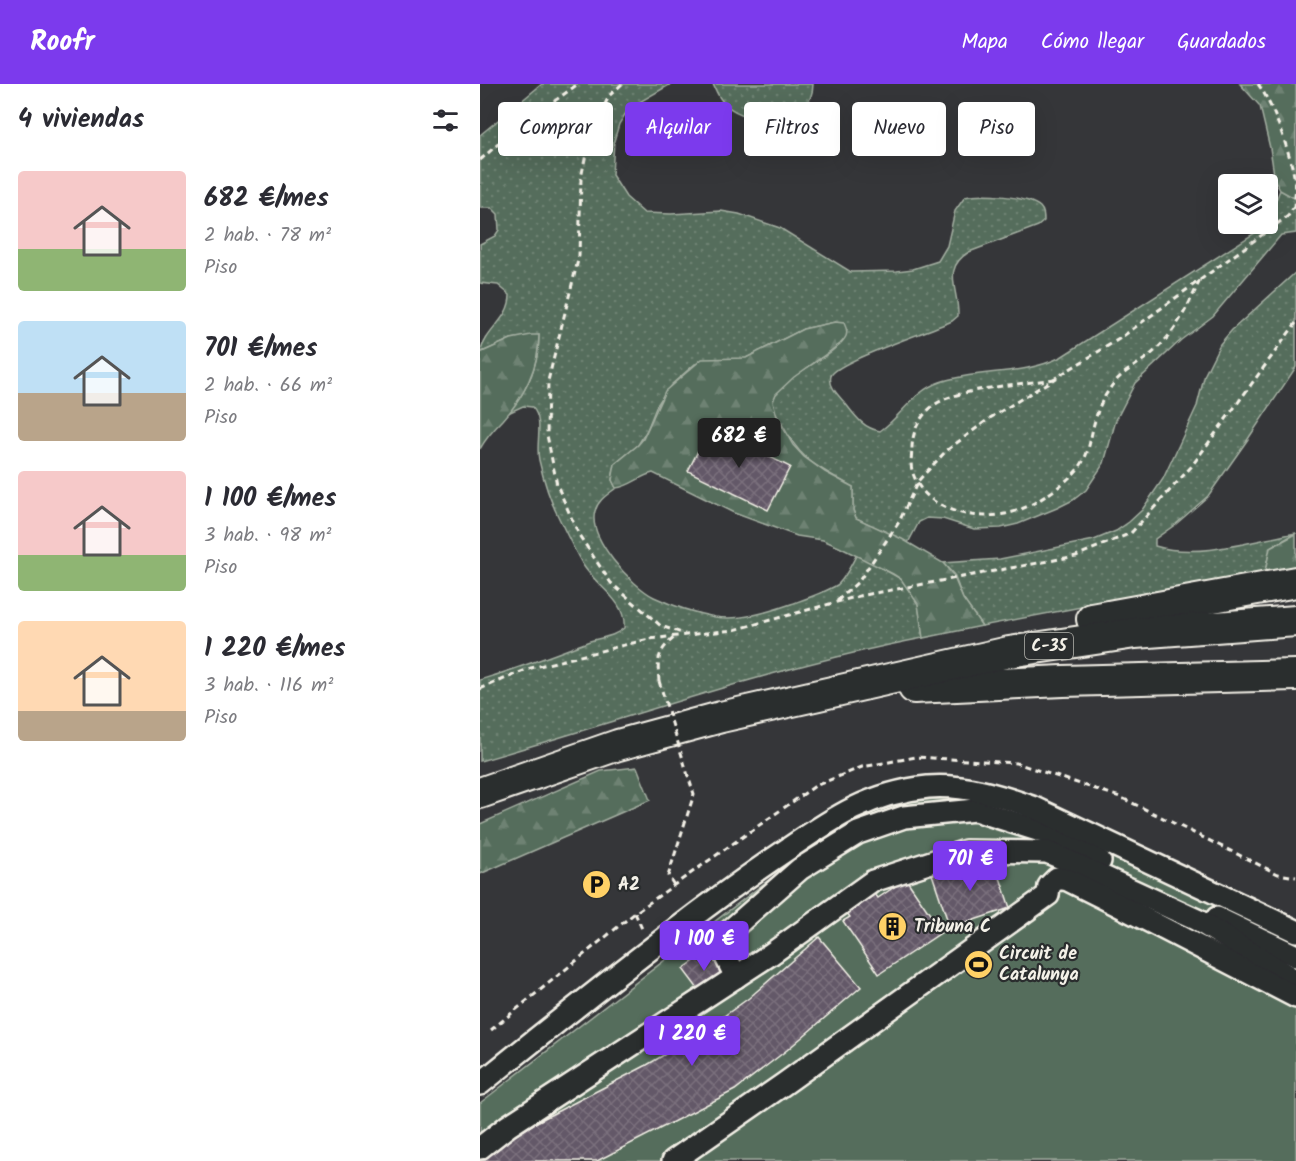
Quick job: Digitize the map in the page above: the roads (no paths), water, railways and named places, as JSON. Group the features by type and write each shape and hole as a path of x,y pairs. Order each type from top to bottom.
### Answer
{"highway":[{"path":"807,696 856,673 1015,633 1296,582"},
{"name":"C-35","path":"480,793 618,745 721,717 1009,652 1135,633 1296,621"},
{"path":"807,696 975,685 1296,675"},
{"path":"480,784 523,777"}],"street":[{"path":"480,1084 576,1006 744,877 833,818 861,803 896,793 929,787 966,789 996,795 1035,808 1296,932"},
{"path":"736,977 718,941 800,869 858,833 904,817 975,810 1050,834 1122,873 1296,956"},
{"path":"480,1148 508,1126 736,977 873,881 965,851 1047,852 1197,920 1296,981"},
{"path":"673,1161 1048,895 1049,886 1057,878 1068,880 1296,997"}],"place":[{"name":"A2","path":"597,885"},
{"name":"Tribuna C","path":"893,927"},
{"name":"Circuit de Catalunya","path":"978,964"}]}
